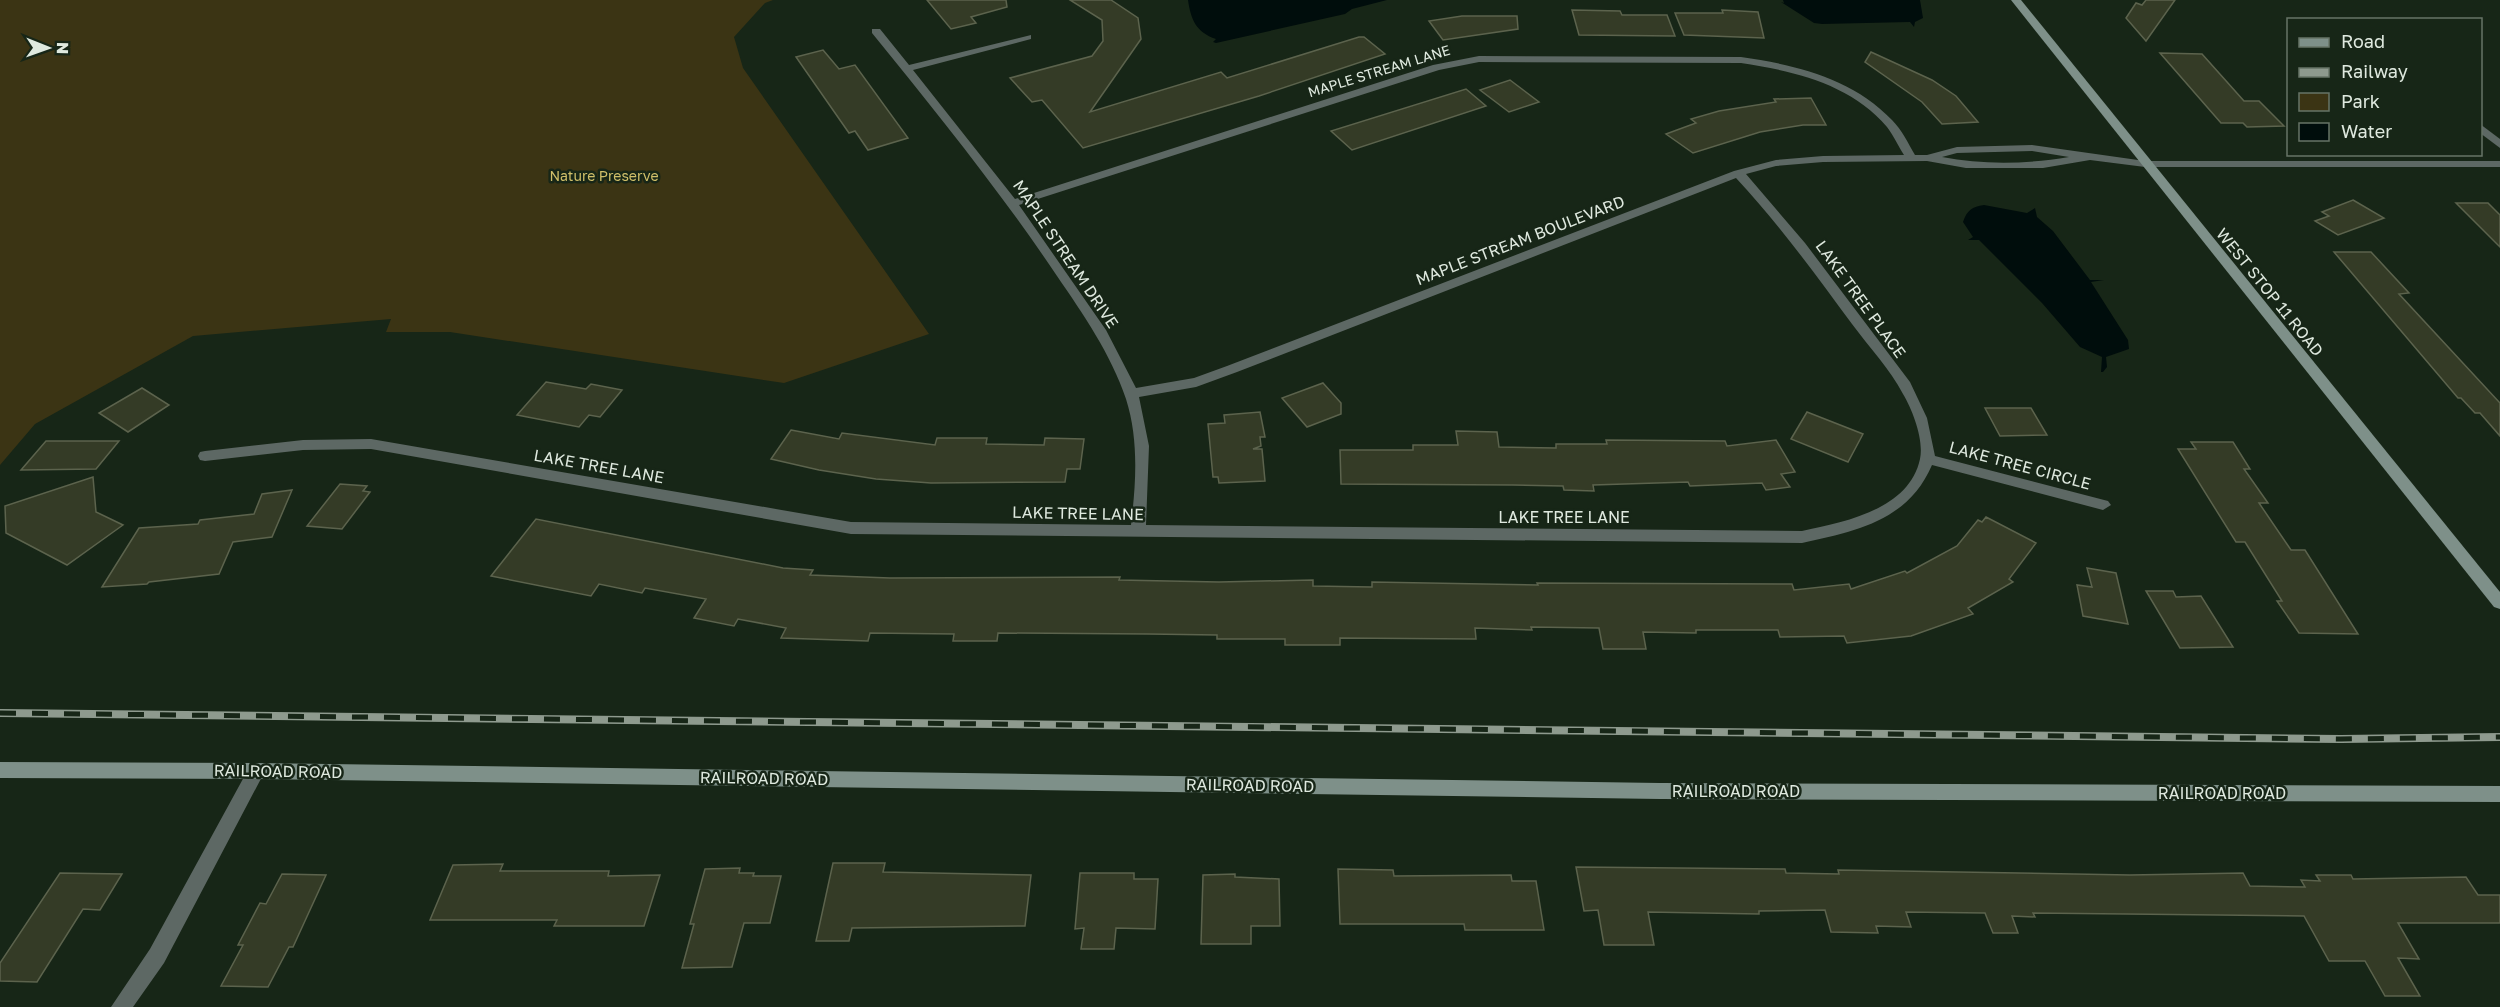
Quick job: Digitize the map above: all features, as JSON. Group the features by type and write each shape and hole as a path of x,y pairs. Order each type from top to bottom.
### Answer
{"street":[{"name":"WEST STOP 11 ROAD","path":"2016,0 2145,164 2500,603"},
{"name":"MAPLE STREAM DRIVE","path":"876,31 1013,203 1095,323 1118,363 1131,394 1142,451 1138,531"},
{"path":"906,69 1027,37"},
{"name":"MAPLE STREAM LANE","path":"1013,203 1437,67 1479,59 1741,60 1780,65 1844,88 1871,105 1890,124 1911,158"},
{"path":"2482,128 2500,145"},
{"name":"MAPLE STREAM BOULEVARD","path":"1131,394 1196,382 1738,173 1776,163 1927,158 1966,165 2043,165 2091,156 2145,164 2500,164"},
{"name":"LAKE TREE PLACE","path":"1738,173 1774,210 1912,396 1927,443 1928,459"},
{"name":"LAKE TREE LANE","path":"205,456 303,445 371,444 851,528 1802,537 1848,527 1883,513 1913,489 1928,459"},
{"name":"LAKE TREE CIRCLE","path":"1928,459 2103,505"},
{"name":"RAILROAD ROAD","path":"0,770 256,771 1660,791 2500,794"},
{"path":"121,1007 157,956 256,771"}],"green space":[{"name":"Nature Preserve","path":"0,0 773,0 765,3 734,37 743,68 929,334 784,383 450,332 386,332 391,319 193,336 35,424 0,465"}],"water":[{"path":"1188,0 1387,0 1352,9 1345,14 1216,43 1213,42 1216,39 1199,29 1191,14"},
{"path":"1783,0 1920,0 1923,18 1915,22 1914,27 1910,22 1814,23 1781,2 1784,3"},
{"path":"1984,205 2027,213 2035,208 2037,217 2053,231 2090,280 2104,280 2091,282 2128,340 2129,349 2106,357 2107,367 2103,372 2101,372 2102,357 2080,347 2042,303 1979,240 1968,240 1973,237 1963,222 1970,210"}],"building":[{"path":"927,0 1006,0 1007,7 971,17 976,23 951,29"},
{"path":"1070,0 1111,0 1138,18 1141,39 1090,112 1221,72 1227,78 1359,37 1364,37 1385,54 1259,96 1083,148 1042,100 1032,102 1010,78 1092,56 1103,41 1102,20"},
{"path":"2146,0 2175,0 2146,41 2126,18 2136,3 2142,5"},
{"path":"1572,10 1620,11 1622,15 1667,15 1675,36 1579,35"},
{"path":"1722,10 1758,12 1764,38 1684,35 1675,13 1723,13"},
{"path":"1462,16 1517,16 1518,29 1443,40 1429,21"},
{"path":"823,50 839,69 855,65 908,138 868,150 855,131 849,133 796,57"},
{"path":"1871,52 1932,80 1956,96 1978,122 1942,124 1922,102 1865,62"},
{"path":"2160,53 2202,54 2244,101 2259,101 2284,126 2247,127 2243,123 2221,123"},
{"path":"1510,80 1539,102 1509,112 1480,90"},
{"path":"1466,89 1486,106 1352,150 1331,131"},
{"path":"1811,98 1826,125 1803,125 1760,132 1693,153 1666,134 1696,123 1691,119 1719,111 1776,102 1774,99"},
{"path":"2353,200 2384,218 2338,235 2315,221 2329,216 2322,212"},
{"path":"2456,203 2488,203 2500,215 2500,247"},
{"path":"2334,252 2371,252 2409,293 2399,294 2500,403 2500,436 2480,413 2475,413 2461,398 2458,398"},
{"path":"546,382 586,389 591,384 622,390 600,417 589,415 579,427 517,415"},
{"path":"1323,383 1341,403 1341,414 1307,427 1282,398"},
{"path":"142,388 169,405 128,432 99,413"},
{"path":"1985,408 2031,408 2047,435 2000,436"},
{"path":"1260,412 1265,437 1260,437 1261,446 1253,449 1262,449 1265,481 1219,483 1218,477 1213,477 1208,424 1225,423 1224,415"},
{"path":"1807,412 1863,434 1848,462 1791,439"},
{"path":"791,430 839,439 842,433 935,445 937,438 987,438 986,444 1044,445 1045,438 1084,439 1080,469 1067,469 1065,482 931,483 876,479 819,470 771,459"},
{"path":"1456,431 1497,432 1499,447 1556,448 1556,444 1607,444 1606,440 1725,441 1727,446 1776,440 1795,472 1781,474 1790,487 1766,490 1762,483 1690,486 1688,482 1593,485 1594,491 1564,490 1563,486 1341,484 1340,450 1413,450 1413,445 1458,445"},
{"path":"46,441 119,441 96,469 21,470"},
{"path":"2191,442 2233,442 2250,469 2244,469 2268,503 2259,503 2291,550 2305,550 2358,634 2299,633 2277,601 2282,601 2245,542 2236,542 2178,449 2196,449"},
{"path":"93,477 96,512 123,525 67,565 6,533 5,506"},
{"path":"340,484 367,486 363,491 370,492 342,529 307,526"},
{"path":"292,490 272,537 233,542 219,574 147,584 102,587 139,528 198,524 200,520 254,514 262,494"},
{"path":"1986,517 2036,543 2009,579 2013,582 1968,608 1973,614 1911,636 1847,643 1844,636 1780,637 1778,630 1696,630 1696,633 1643,632 1646,649 1603,649 1599,628 1531,627 1532,630 1475,628 1476,639 1340,638 1340,645 1285,645 1285,639 1217,639 1217,635 1148,634 998,633 997,641 953,641 954,634 870,633 868,641 781,638 786,628 738,619 734,626 694,618 706,599 645,588 642,593 599,584 591,596 491,576 536,519 783,568 813,570 810,575 890,578 1120,577 1119,580 1219,582 1313,580 1313,586 1372,587 1372,582 1538,585 1537,583 1792,584 1794,590 1849,584 1851,589 1905,571 1907,573 1957,546 1978,520 1982,522"},
{"path":"2087,568 2116,573 2128,624 2083,616 2077,585 2092,587"},
{"path":"2146,591 2173,591 2176,597 2201,596 2233,647 2180,648"},
{"path":"833,863 885,863 883,872 1031,875 1025,926 852,928 849,941 816,941"},
{"path":"503,864 500,871 609,871 608,876 660,875 644,926 554,926 557,920 430,920 453,865"},
{"path":"1576,867 1785,869 1786,873 1839,874 1838,870 2130,875 2243,873 2250,886 2305,887 2301,880 2320,881 2316,875 2351,875 2353,879 2466,877 2478,895 2500,895 2500,923 2398,923 2419,959 2398,958 2420,996 2385,996 2365,961 2329,961 2304,916 2033,913 2035,917 2012,916 2018,933 1993,933 1985,913 1906,912 1911,927 1876,926 1878,933 1831,932 1825,910 1759,911 1759,914 1648,912 1654,945 1604,945 1598,910 1584,911"},
{"path":"740,868 739,873 754,873 753,876 781,876 770,923 744,923 732,967 682,968 694,924 690,924 705,869"},
{"path":"1338,869 1393,870 1394,876 1511,875 1512,881 1536,881 1544,930 1465,930 1464,924 1340,924"},
{"path":"60,873 122,874 100,910 83,909 37,982 0,981 0,963"},
{"path":"1080,873 1134,873 1134,879 1158,879 1155,929 1116,928 1114,949 1081,949 1084,928 1075,929"},
{"path":"282,874 326,875 293,947 289,947 268,987 221,986 243,945 238,945 260,903 266,904"},
{"path":"1235,874 1235,877 1279,879 1280,926 1251,926 1251,944 1201,944 1203,875"}],"railway":[{"path":"0,713 2341,739 2500,737"}]}
